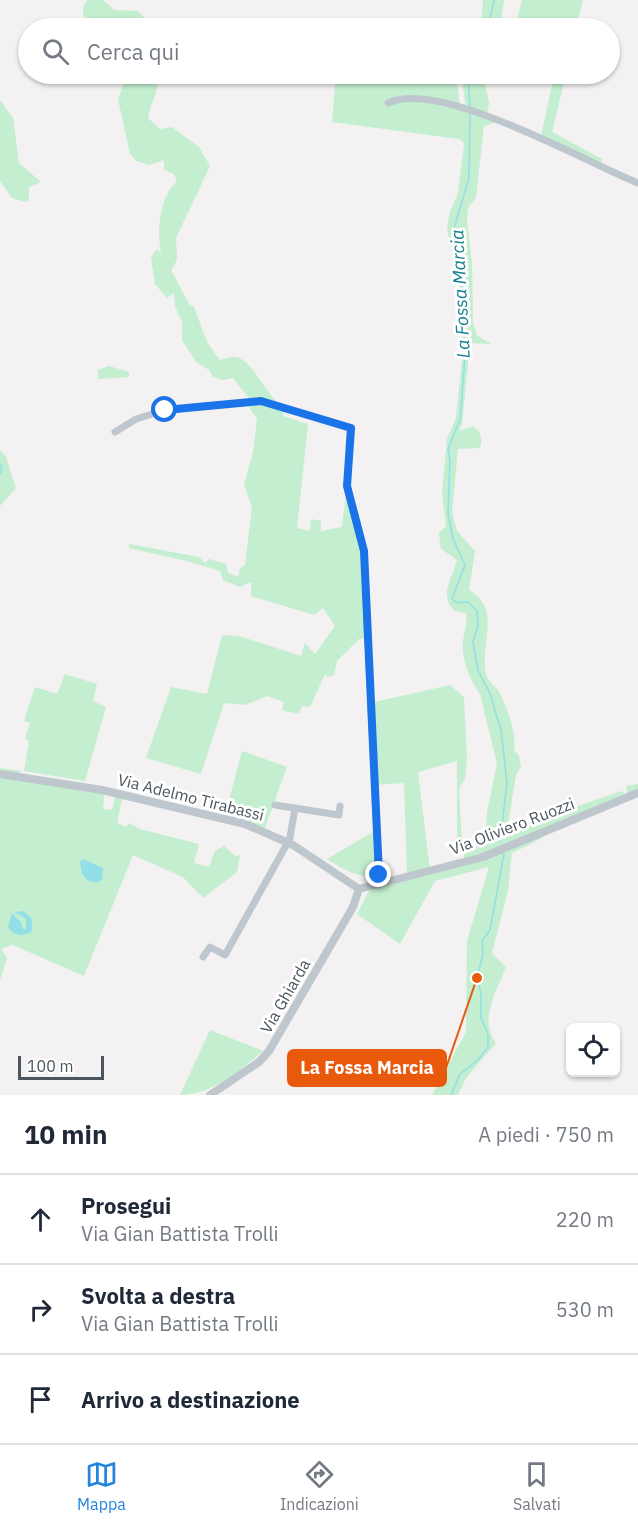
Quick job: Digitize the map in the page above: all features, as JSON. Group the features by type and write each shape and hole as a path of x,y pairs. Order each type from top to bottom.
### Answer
{"street":[{"path":"388,103 403,96 460,107 541,137 638,183"},
{"path":"115,432 136,419 165,410 261,401 351,428 347,486 364,551 379,885"},
{"name":"Via Adelmo Tirabassi","path":"0,774 84,787 245,824 288,842 359,889"},
{"name":"Via Oliviero Ruozzi","path":"359,889 483,856 638,794"},
{"path":"275,805 339,815 340,806"},
{"path":"203,957 210,947 225,955 288,842 296,808"},
{"name":"Via Ghiarda","path":"210,1095 259,1062 269,1051 353,907 359,889"}],"green space":[{"path":"88,0 103,0 114,10 138,11 145,18 86,18 83,15 84,5"},
{"path":"483,0 504,0 501,18 482,18"},
{"path":"522,0 583,0 578,18 518,18"},
{"path":"124,84 157,84 148,118 160,129 172,127 199,147 210,166 176,238 177,260 171,270 189,304 194,307 207,342 220,360 232,357 247,363 272,397 284,408 283,416 308,424 297,528 310,531 311,519 321,521 321,531 342,527 347,486 364,551 366,638 359,639 337,661 334,675 328,677 325,674 310,707 302,706 299,714 282,710 284,702 267,696 245,705 224,703 201,774 146,758 171,687 207,694 222,635 239,636 301,656 305,643 315,654 335,626 323,608 314,615 251,596 251,582 240,587 223,580 220,571 129,548 129,544 199,557 205,563 209,559 226,564 228,573 238,577 240,568 245,565 252,507 244,485 253,452 257,419 246,402 251,401 233,378 223,380 213,377 209,370 196,362 182,340 182,321 175,307 174,293 167,298 155,284 151,257 157,249 161,253 159,235 163,205 166,196 177,182 174,174 164,170 164,160 149,165 137,161 130,154 118,99"},
{"path":"335,84 457,84 460,107 466,108 462,84 485,84 489,102 487,117 499,121 484,126 476,197 468,208 473,323 477,335 491,344 470,343 462,424 459,431 473,426 480,433 481,441 480,448 458,449 452,512 457,531 475,551 469,590 485,607 488,628 485,650 486,674 504,702 512,728 514,750 519,755 521,767 516,775 507,831 532,819 556,814 621,791 628,796 626,786 638,784 638,794 559,826 535,842 512,853 508,890 492,953 506,967 494,995 489,1015 491,1034 496,1043 466,1078 458,1095 432,1095 466,1032 467,941 489,867 435,881 400,944 357,914 371,887 407,877 404,783 374,785 370,703 450,685 464,697 467,757 465,779 459,789 462,841 469,843 486,834 487,812 497,764 480,694 469,674 464,657 466,613 454,611 447,598 448,586 457,560 441,549 439,533 446,526 442,493 447,439 456,418 464,341 458,325 460,291 447,228 450,212 458,193 464,143 459,139 332,122","holes":["457,761 457,842 464,850 464,862 430,871 418,772"]},
{"path":"552,84 564,84 552,132 602,159 600,166 541,137"},
{"path":"0,100 13,118 19,163 41,182 29,187 29,200 25,202 12,198 0,181"},
{"path":"109,366 129,372 129,377 98,379 98,370"},
{"path":"0,450 6,457 16,488 0,506"},
{"path":"65,674 97,684 93,701 106,707 85,781 24,771 29,741 25,739 30,723 24,721 35,687 57,694"},
{"path":"242,751 287,767 264,830 224,819"},
{"path":"0,768 21,771 19,776 105,791 103,809 112,810 116,793 123,795 117,823 126,827 129,823 140,829 199,844 194,863 209,867 215,851 224,846 235,856 240,855 237,872 203,898 183,877 133,855 84,976 13,945 1,949 7,958 0,980"},
{"path":"376,830 379,875 358,875 327,859"},
{"path":"210,1030 263,1051 235,1074 214,1086 192,1094 180,1095"}],"water":[{"path":"83,859 103,868 102,880 96,883 87,880 82,874 80,862"},
{"path":"24,911 32,919 32,931 19,935 8,927 12,913 21,922 23,929 26,929 26,919 15,912"}],"waterway":[{"name":"La Fossa Marcia","path":"490,18 494,0"},
{"name":"La Fossa Marcia","path":"469,84 470,108"},
{"name":"La Fossa Marcia","path":"470,113 469,178 453,232 463,291 465,357 460,420 448,449 450,461 448,513 453,539 465,565 452,599 457,603 468,602 477,611 478,626 473,642 478,671 489,691 501,730 507,783 500,842"},
{"path":"0,464 2,469 0,474"},
{"name":"La Fossa Marcia","path":"451,1095 460,1074 478,1060 488,1047 488,1034 481,1018 481,993 477,978 483,954 482,941 490,930 504,854"}],"place":[{"name":"La Fossa Marcia","path":"477,978"}],"route":[{"path":"165,410 261,401 274,403 286,409 351,428 347,486 364,551 365,624 379,875"}]}
